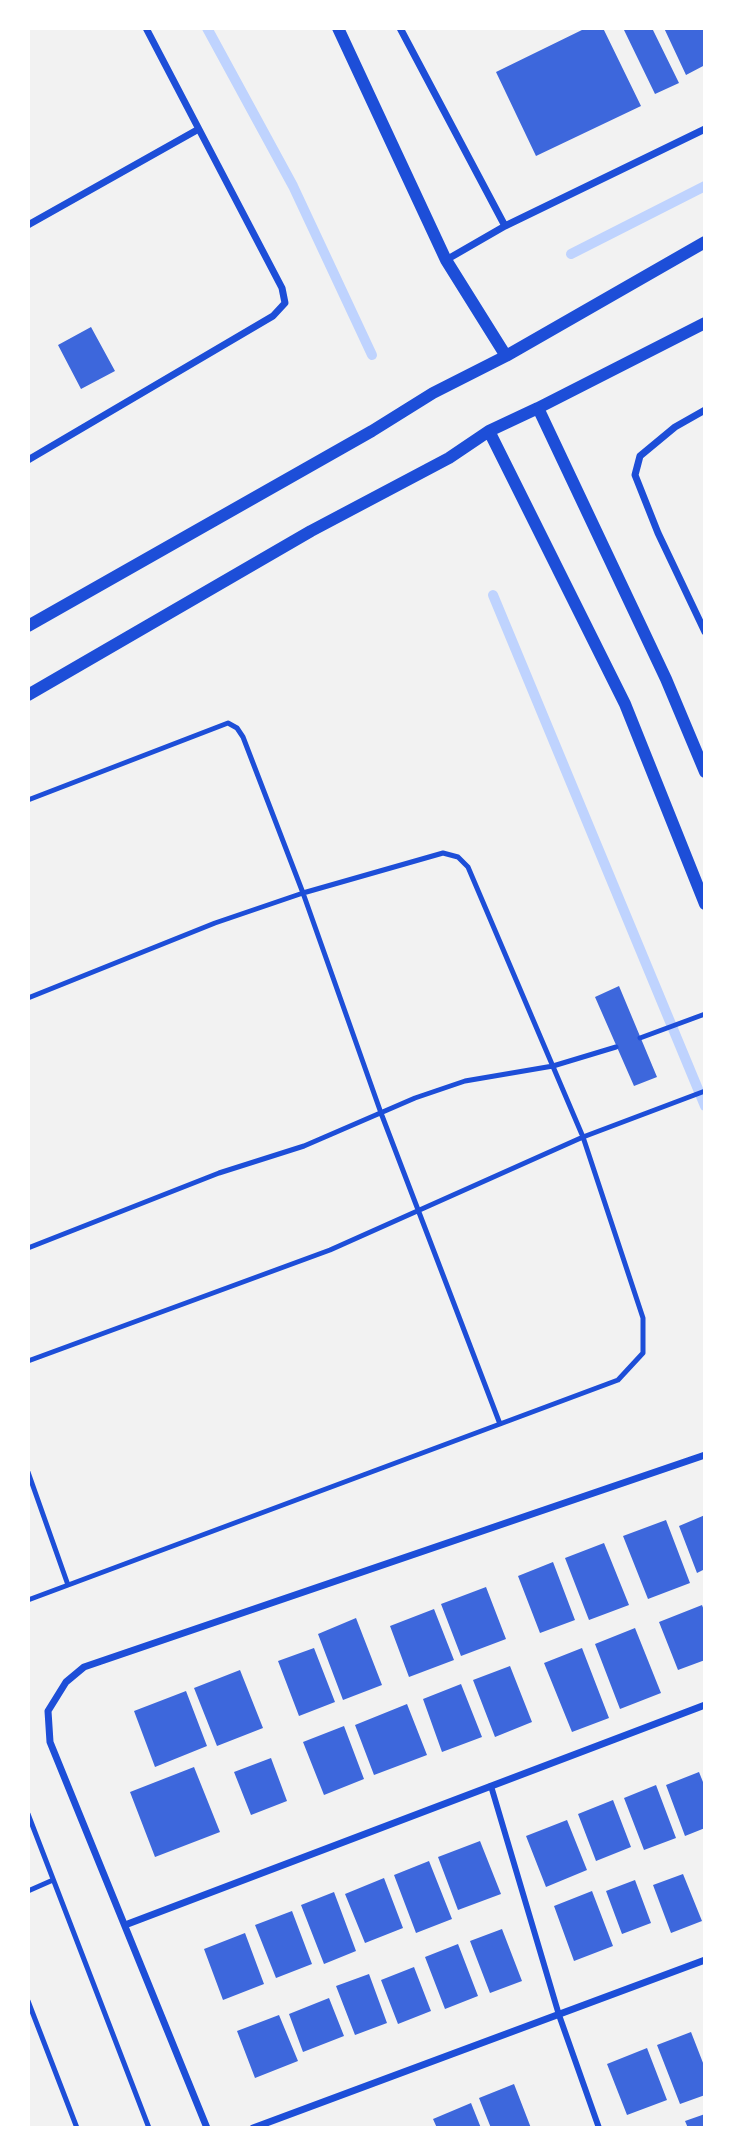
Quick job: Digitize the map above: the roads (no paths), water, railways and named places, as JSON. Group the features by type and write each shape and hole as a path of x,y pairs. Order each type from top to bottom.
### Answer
{"street":[{"path":"28,460 272,316 285,303 282,288 146,28"},
{"path":"338,28 446,260 506,356"},
{"path":"400,28 505,226"},
{"path":"446,260 505,226 705,129"},
{"path":"28,225 197,130"},
{"path":"28,626 433,393 506,356 705,242"},
{"path":"28,695 310,531 449,458 489,431 705,323"},
{"path":"538,408 666,680 705,772"},
{"path":"705,410 675,427 640,456 635,475 658,533 705,632"},
{"path":"489,431 625,704 705,904"},
{"path":"207,2128 50,1742 48,1711 66,1682 84,1667 705,1455"},
{"path":"125,1925 705,1705"},
{"path":"491,1786 559,2015 599,2128"},
{"path":"253,2128 705,1960"}],"lane":[{"path":"28,800 228,723 237,728 243,737 303,893 381,1113 500,1424"},
{"path":"28,998 215,923 303,893 443,853 458,857 468,867 583,1137 643,1318 643,1353 618,1380 28,1600"},
{"path":"640,1038 705,1014"},
{"path":"28,1248 219,1173 303,1146 415,1098 465,1081 553,1066 616,1046"},
{"path":"28,1361 330,1250 583,1137 705,1091"},
{"path":"28,1472 68,1585"},
{"path":"28,1814 149,2128"},
{"path":"28,1891 53,1880"},
{"path":"28,2001 78,2128"}],"waterway":[{"path":"207,28 293,186 372,355"},
{"path":"571,254 705,186"},
{"path":"493,595 705,1106"}]}
